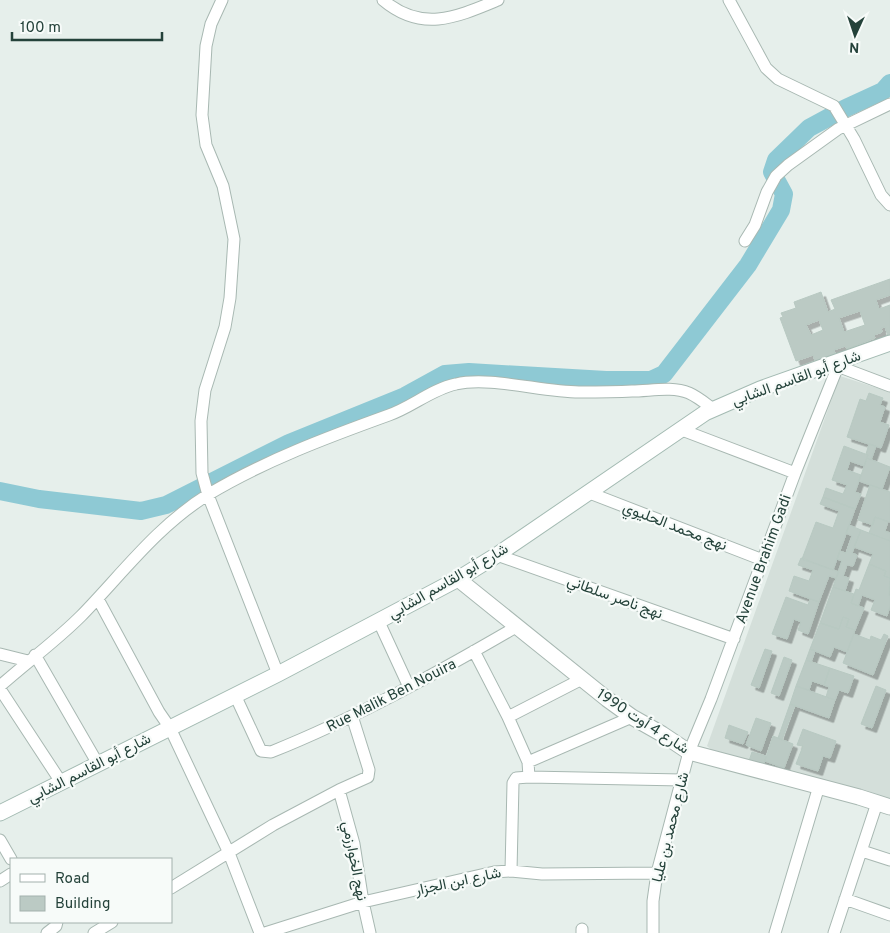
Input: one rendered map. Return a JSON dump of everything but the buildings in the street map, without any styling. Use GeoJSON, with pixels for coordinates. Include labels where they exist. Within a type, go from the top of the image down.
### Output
{"type":"FeatureCollection","features":[{"type":"Feature","properties":{"kind":"main road","name":"شارع أبو القاسم الشابي"},"geometry":{"type":"LineString","coordinates":[[0,813],[278,674],[458,579],[713,409],[760,389],[835,365],[890,343]]}},
{"type":"Feature","properties":{"kind":"main road","name":"شارع 4 أوت 1990"},"geometry":{"type":"LineString","coordinates":[[458,579],[607,700],[689,752],[884,805]]}},
{"type":"Feature","properties":{"kind":"street"},"geometry":{"type":"LineString","coordinates":[[222,0],[211,24],[206,46],[202,115],[206,144],[223,186],[234,239],[230,298],[225,327],[205,390],[201,421],[202,473],[207,492],[278,674]]}},
{"type":"Feature","properties":{"kind":"street"},"geometry":{"type":"LineString","coordinates":[[390,2],[424,20],[442,19],[464,14],[498,0]]}},
{"type":"Feature","properties":{"kind":"street"},"geometry":{"type":"LineString","coordinates":[[729,0],[766,68],[778,79],[834,106],[844,121],[881,195],[890,205]]}},
{"type":"Feature","properties":{"kind":"street"},"geometry":{"type":"LineString","coordinates":[[745,241],[755,225],[767,192],[776,176],[844,121],[890,104]]}},
{"type":"Feature","properties":{"kind":"street"},"geometry":{"type":"LineString","coordinates":[[835,365],[890,386]]}},
{"type":"Feature","properties":{"kind":"street","name":"Avenue Brahim Gadi"},"geometry":{"type":"LineString","coordinates":[[689,752],[734,639],[835,365]]}},
{"type":"Feature","properties":{"kind":"street"},"geometry":{"type":"LineString","coordinates":[[0,686],[31,658],[63,634],[98,599],[139,551],[167,524],[207,492],[328,437],[393,413],[442,389],[457,384],[476,382],[564,392],[606,393],[673,390],[694,396],[713,409]]}},
{"type":"Feature","properties":{"kind":"street"},"geometry":{"type":"LineString","coordinates":[[682,430],[795,473]]}},
{"type":"Feature","properties":{"kind":"street","name":"نهج محمد الحليوي"},"geometry":{"type":"LineString","coordinates":[[587,492],[763,560]]}},
{"type":"Feature","properties":{"kind":"street","name":"نهج ناصر سلطاني"},"geometry":{"type":"LineString","coordinates":[[496,555],[734,639]]}},
{"type":"Feature","properties":{"kind":"street"},"geometry":{"type":"LineString","coordinates":[[98,599],[159,712],[170,728],[229,853],[260,933]]}},
{"type":"Feature","properties":{"kind":"street"},"geometry":{"type":"LineString","coordinates":[[379,622],[409,687]]}},
{"type":"Feature","properties":{"kind":"street","name":"Rue Malik Ben Nouira"},"geometry":{"type":"LineString","coordinates":[[236,695],[261,751],[272,752],[352,716],[409,687],[516,627]]}},
{"type":"Feature","properties":{"kind":"street"},"geometry":{"type":"LineString","coordinates":[[474,651],[508,716],[528,762],[529,777]]}},
{"type":"Feature","properties":{"kind":"street"},"geometry":{"type":"LineString","coordinates":[[0,654],[31,658]]}},
{"type":"Feature","properties":{"kind":"street"},"geometry":{"type":"LineString","coordinates":[[31,658],[98,764]]}},
{"type":"Feature","properties":{"kind":"street"},"geometry":{"type":"LineString","coordinates":[[508,716],[582,679]]}},
{"type":"Feature","properties":{"kind":"street"},"geometry":{"type":"LineString","coordinates":[[0,690],[61,782]]}},
{"type":"Feature","properties":{"kind":"street"},"geometry":{"type":"LineString","coordinates":[[172,887],[273,825],[339,790],[366,779],[369,773],[352,716]]}},
{"type":"Feature","properties":{"kind":"street"},"geometry":{"type":"LineString","coordinates":[[528,762],[632,717]]}},
{"type":"Feature","properties":{"kind":"street","name":"شارع محمد بن عليا"},"geometry":{"type":"LineString","coordinates":[[653,933],[653,901],[656,873],[689,752]]}},
{"type":"Feature","properties":{"kind":"street"},"geometry":{"type":"LineString","coordinates":[[511,871],[513,783],[516,778],[682,780]]}},
{"type":"Feature","properties":{"kind":"street"},"geometry":{"type":"LineString","coordinates":[[775,933],[819,786]]}},
{"type":"Feature","properties":{"kind":"street","name":"نهج الخوارزمي"},"geometry":{"type":"LineString","coordinates":[[339,790],[354,844],[370,933]]}},
{"type":"Feature","properties":{"kind":"street"},"geometry":{"type":"LineString","coordinates":[[834,933],[862,851],[884,805]]}},
{"type":"Feature","properties":{"kind":"street"},"geometry":{"type":"LineString","coordinates":[[0,840],[10,858]]}},
{"type":"Feature","properties":{"kind":"street"},"geometry":{"type":"LineString","coordinates":[[862,851],[890,860]]}},
{"type":"Feature","properties":{"kind":"street","name":"شارع ابن الجزار"},"geometry":{"type":"LineString","coordinates":[[265,933],[363,902],[494,872],[511,871],[542,874],[656,873]]}},
{"type":"Feature","properties":{"kind":"street"},"geometry":{"type":"LineString","coordinates":[[846,900],[890,915]]}},
{"type":"Feature","properties":{"kind":"street"},"geometry":{"type":"LineString","coordinates":[[47,933],[54,929],[57,923]]}},
{"type":"Feature","properties":{"kind":"street"},"geometry":{"type":"LineString","coordinates":[[94,933],[110,923]]}},
{"type":"Feature","properties":{"kind":"shaded area"},"geometry":{"type":"Polygon","coordinates":[[[840,376],[890,392],[890,799],[865,790],[761,772],[725,761],[707,746],[840,376]]]}},
{"type":"Feature","properties":{"kind":"waterway"},"geometry":{"type":"LineString","coordinates":[[0,491],[39,499],[141,511],[166,505],[289,443],[405,396],[445,374],[469,372],[606,380],[651,380],[664,374],[748,265],[781,210],[784,194],[772,172],[776,160],[809,128],[883,91],[890,83]]}}]}
